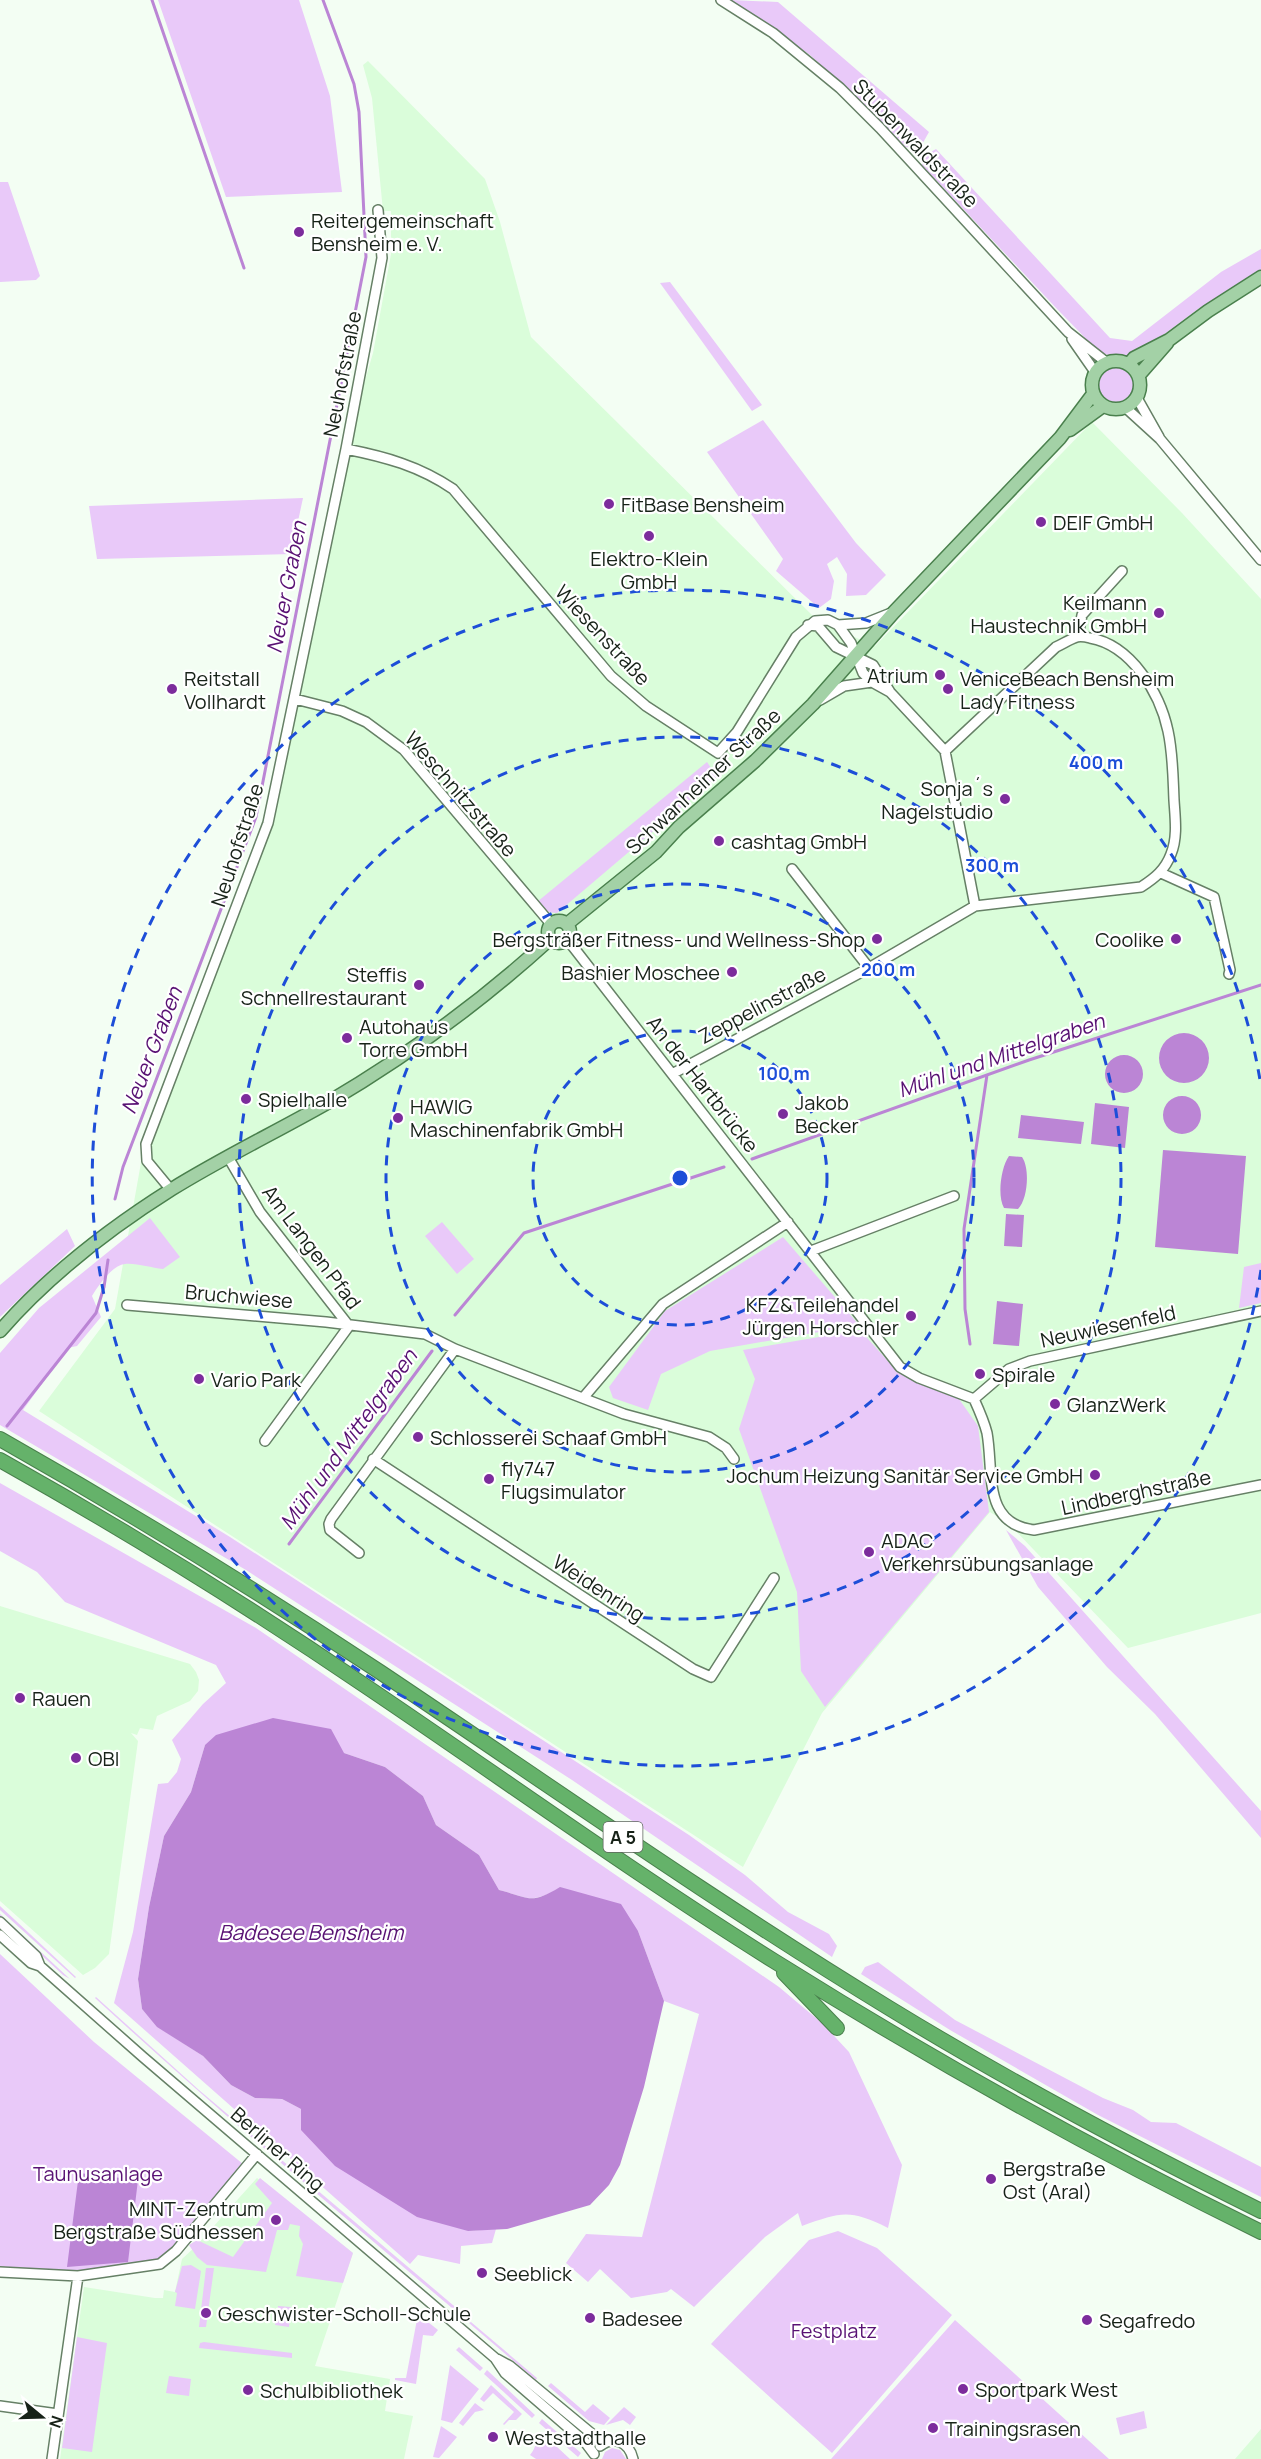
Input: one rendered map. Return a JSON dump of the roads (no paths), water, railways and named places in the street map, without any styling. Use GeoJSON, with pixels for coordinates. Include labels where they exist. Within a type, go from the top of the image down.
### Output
{"type":"FeatureCollection","features":[{"type":"Feature","properties":{"kind":"highway","name":"A 5"},"geometry":{"type":"LineString","coordinates":[[0,1438],[160,1532],[339,1646],[640,1848],[887,2007],[1108,2134],[1261,2211]]}},
{"type":"Feature","properties":{"kind":"highway","name":"A 5"},"geometry":{"type":"LineString","coordinates":[[0,1460],[118,1528],[224,1594],[364,1685],[773,1960],[979,2083],[1082,2141],[1261,2232]]}},
{"type":"Feature","properties":{"kind":"highway"},"geometry":{"type":"LineString","coordinates":[[773,1960],[837,2028]]}},
{"type":"Feature","properties":{"kind":"main road"},"geometry":{"type":"LineString","coordinates":[[1129,364],[1134,358],[1169,340],[1208,311],[1261,277]]}},
{"type":"Feature","properties":{"kind":"main road"},"geometry":{"type":"LineString","coordinates":[[1139,375],[1169,340]]}},
{"type":"Feature","properties":{"kind":"main road"},"geometry":{"type":"LineString","coordinates":[[1114,360],[1129,364],[1139,375],[1141,383],[1137,398],[1126,408],[1110,409],[1103,406],[1094,394],[1092,379],[1095,372],[1106,362],[1114,360]]}},
{"type":"Feature","properties":{"kind":"main road"},"geometry":{"type":"LineString","coordinates":[[1060,438],[1094,394]]}},
{"type":"Feature","properties":{"kind":"main road"},"geometry":{"type":"LineString","coordinates":[[1060,438],[1103,406]]}},
{"type":"Feature","properties":{"kind":"main road","name":"Schwanheimer Straße"},"geometry":{"type":"LineString","coordinates":[[567,924],[656,852],[679,827],[755,761],[813,704],[894,612],[1060,438]]}},
{"type":"Feature","properties":{"kind":"main road"},"geometry":{"type":"LineString","coordinates":[[559,920],[567,924],[570,931],[567,939],[557,943],[550,939],[548,930],[551,924],[559,920]]}},
{"type":"Feature","properties":{"kind":"main road"},"geometry":{"type":"LineString","coordinates":[[0,1331],[61,1272],[98,1242],[171,1190],[326,1103],[406,1053],[472,1005],[550,939]]}},
{"type":"Feature","properties":{"kind":"street","name":"Stubenwaldstraße"},"geometry":{"type":"LineString","coordinates":[[721,0],[773,33],[840,88],[880,128],[1068,332],[1095,372]]}},
{"type":"Feature","properties":{"kind":"street","name":"Neuhofstraße"},"geometry":{"type":"LineString","coordinates":[[171,1190],[147,1161],[146,1144],[268,823],[346,449],[382,258],[378,210]]}},
{"type":"Feature","properties":{"kind":"street","name":"Stubenwaldstraße"},"geometry":{"type":"LineString","coordinates":[[1068,332],[1106,362]]}},
{"type":"Feature","properties":{"kind":"street"},"geometry":{"type":"LineString","coordinates":[[1137,398],[1160,440]]}},
{"type":"Feature","properties":{"kind":"street"},"geometry":{"type":"LineString","coordinates":[[1126,408],[1160,440],[1261,561]]}},
{"type":"Feature","properties":{"kind":"street","name":"Wiesenstraße"},"geometry":{"type":"LineString","coordinates":[[346,449],[385,456],[408,464],[453,489],[611,676],[646,706],[718,753],[737,732],[796,637],[807,626]]}},
{"type":"Feature","properties":{"kind":"street"},"geometry":{"type":"LineString","coordinates":[[1078,636],[1082,615],[1122,571]]}},
{"type":"Feature","properties":{"kind":"street"},"geometry":{"type":"LineString","coordinates":[[807,626],[822,618],[838,625],[866,623],[894,612]]}},
{"type":"Feature","properties":{"kind":"street"},"geometry":{"type":"LineString","coordinates":[[838,625],[856,655],[863,673],[872,682],[890,692]]}},
{"type":"Feature","properties":{"kind":"street"},"geometry":{"type":"LineString","coordinates":[[807,626],[818,626],[836,647],[873,665],[890,692],[945,751],[975,906],[1141,887],[1161,873],[1172,854],[1175,840],[1172,755],[1168,729],[1157,701],[1129,658],[1100,640],[1078,636],[1056,647],[945,751]]}},
{"type":"Feature","properties":{"kind":"street"},"geometry":{"type":"LineString","coordinates":[[813,704],[844,686],[872,682]]}},
{"type":"Feature","properties":{"kind":"street","name":"Weschnitzstraße"},"geometry":{"type":"LineString","coordinates":[[295,699],[342,711],[366,722],[404,750],[551,924]]}},
{"type":"Feature","properties":{"kind":"street"},"geometry":{"type":"LineString","coordinates":[[792,869],[869,968]]}},
{"type":"Feature","properties":{"kind":"street"},"geometry":{"type":"LineString","coordinates":[[1161,873],[1214,897],[1229,974]]}},
{"type":"Feature","properties":{"kind":"street","name":"Zeppelinstraße"},"geometry":{"type":"LineString","coordinates":[[672,1074],[869,968],[975,906]]}},
{"type":"Feature","properties":{"kind":"street","name":"An der Hartbrücke"},"geometry":{"type":"LineString","coordinates":[[567,939],[900,1367],[919,1378],[974,1399]]}},
{"type":"Feature","properties":{"kind":"street","name":"Am Langen Pfad"},"geometry":{"type":"LineString","coordinates":[[228,1157],[260,1212],[349,1326],[425,1334],[455,1349]]}},
{"type":"Feature","properties":{"kind":"street"},"geometry":{"type":"LineString","coordinates":[[811,1251],[954,1196]]}},
{"type":"Feature","properties":{"kind":"street"},"geometry":{"type":"LineString","coordinates":[[583,1398],[663,1304],[788,1222]]}},
{"type":"Feature","properties":{"kind":"street","name":"Bruchwiese"},"geometry":{"type":"LineString","coordinates":[[126,1305],[326,1322],[349,1326]]}},
{"type":"Feature","properties":{"kind":"street","name":"Neuwiesenfeld"},"geometry":{"type":"LineString","coordinates":[[974,1399],[1009,1369],[1030,1361],[1261,1311]]}},
{"type":"Feature","properties":{"kind":"street"},"geometry":{"type":"LineString","coordinates":[[265,1441],[349,1326]]}},
{"type":"Feature","properties":{"kind":"street"},"geometry":{"type":"LineString","coordinates":[[359,1553],[330,1530],[329,1524],[373,1459],[455,1349],[624,1414],[709,1437],[726,1448],[734,1459]]}},
{"type":"Feature","properties":{"kind":"street","name":"Lindberghstraße"},"geometry":{"type":"LineString","coordinates":[[974,1399],[986,1431],[993,1497],[1002,1515],[1019,1528],[1045,1529],[1261,1485]]}},
{"type":"Feature","properties":{"kind":"street","name":"Weidenring"},"geometry":{"type":"LineString","coordinates":[[373,1459],[693,1670],[711,1677],[774,1578]]}},
{"type":"Feature","properties":{"kind":"street","name":"Berliner Ring"},"geometry":{"type":"LineString","coordinates":[[0,1922],[36,1956],[40,1966]]}},
{"type":"Feature","properties":{"kind":"street","name":"Berliner Ring"},"geometry":{"type":"LineString","coordinates":[[0,1935],[30,1963],[40,1966],[495,2358],[510,2366],[603,2443]]}},
{"type":"Feature","properties":{"kind":"street"},"geometry":{"type":"LineString","coordinates":[[0,2272],[78,2276],[160,2264],[176,2251],[257,2154]]}},
{"type":"Feature","properties":{"kind":"street"},"geometry":{"type":"LineString","coordinates":[[52,2459],[78,2276]]}},
{"type":"Feature","properties":{"kind":"street","name":"Berliner Ring"},"geometry":{"type":"LineString","coordinates":[[495,2358],[505,2373],[585,2442],[594,2456],[603,2443],[610,2440],[624,2443],[629,2448],[633,2459]]}},
{"type":"Feature","properties":{"kind":"street"},"geometry":{"type":"LineString","coordinates":[[0,2406],[58,2414]]}},
{"type":"Feature","properties":{"kind":"water"},"geometry":{"type":"Polygon","coordinates":[[[1184,1033],[1202,1040],[1209,1058],[1202,1076],[1184,1083],[1166,1076],[1159,1058],[1166,1040],[1184,1033]]]}},
{"type":"Feature","properties":{"kind":"water"},"geometry":{"type":"Polygon","coordinates":[[[1124,1055],[1138,1060],[1143,1074],[1138,1088],[1124,1093],[1110,1088],[1105,1074],[1110,1060],[1124,1055]]]}},
{"type":"Feature","properties":{"kind":"water"},"geometry":{"type":"Polygon","coordinates":[[[1182,1096],[1196,1101],[1201,1115],[1196,1129],[1182,1134],[1168,1129],[1163,1115],[1168,1101],[1182,1096]]]}},
{"type":"Feature","properties":{"kind":"water"},"geometry":{"type":"Polygon","coordinates":[[[1095,1103],[1129,1107],[1125,1148],[1091,1144],[1095,1103]]]}},
{"type":"Feature","properties":{"kind":"water"},"geometry":{"type":"Polygon","coordinates":[[[1021,1115],[1084,1122],[1081,1144],[1018,1138],[1021,1115]]]}},
{"type":"Feature","properties":{"kind":"water"},"geometry":{"type":"Polygon","coordinates":[[[1163,1150],[1246,1156],[1238,1254],[1155,1247],[1163,1150]]]}},
{"type":"Feature","properties":{"kind":"water"},"geometry":{"type":"Polygon","coordinates":[[[1009,1156],[1022,1157],[1025,1162],[1026,1191],[1018,1209],[1004,1208],[1002,1203],[1000,1189],[1002,1174],[1009,1156]]]}},
{"type":"Feature","properties":{"kind":"water"},"geometry":{"type":"Polygon","coordinates":[[[1006,1214],[1024,1215],[1022,1247],[1004,1246],[1006,1214]]]}},
{"type":"Feature","properties":{"kind":"water"},"geometry":{"type":"Polygon","coordinates":[[[997,1301],[1023,1304],[1019,1346],[993,1344],[997,1301]]]}},
{"type":"Feature","properties":{"kind":"water","name":"Badesee Bensheim"},"geometry":{"type":"Polygon","coordinates":[[[273,1718],[331,1729],[344,1753],[385,1767],[423,1796],[436,1825],[479,1855],[499,1890],[536,1898],[560,1887],[621,1904],[638,1931],[664,2001],[644,2087],[620,2165],[609,2185],[590,2205],[507,2229],[468,2231],[417,2217],[335,2166],[301,2130],[301,2109],[282,2099],[255,2098],[231,2085],[203,2056],[157,2027],[142,2009],[138,1979],[149,1907],[164,1836],[191,1792],[205,1745],[216,1735],[273,1718]]]}},
{"type":"Feature","properties":{"kind":"water"},"geometry":{"type":"Polygon","coordinates":[[[79,2173],[138,2180],[128,2262],[67,2267],[79,2173]]]}},
{"type":"Feature","properties":{"kind":"waterway"},"geometry":{"type":"LineString","coordinates":[[152,0],[244,268]]}},
{"type":"Feature","properties":{"kind":"waterway","name":"Neuer Graben"},"geometry":{"type":"LineString","coordinates":[[115,1199],[123,1167],[256,817],[366,257],[359,112],[354,84],[323,0]]}},
{"type":"Feature","properties":{"kind":"waterway","name":"Mühl und Mittelgraben"},"geometry":{"type":"LineString","coordinates":[[752,1159],[1029,1060],[1261,985]]}},
{"type":"Feature","properties":{"kind":"waterway"},"geometry":{"type":"LineString","coordinates":[[970,1344],[965,1309],[964,1229],[987,1075]]}},
{"type":"Feature","properties":{"kind":"waterway","name":"Mühl und Mittelgraben"},"geometry":{"type":"LineString","coordinates":[[455,1315],[524,1233],[724,1167]]}},
{"type":"Feature","properties":{"kind":"waterway","name":"Neuer Graben"},"geometry":{"type":"LineString","coordinates":[[7,1426],[96,1313],[104,1287],[108,1260]]}},
{"type":"Feature","properties":{"kind":"waterway","name":"Mühl und Mittelgraben"},"geometry":{"type":"LineString","coordinates":[[289,1544],[432,1351]]}},
{"type":"Feature","properties":{"kind":"place","name":"Reitergemeinschaft Bensheim e. V."},"geometry":{"type":"Point","coordinates":[299,232]}},
{"type":"Feature","properties":{"kind":"place","name":"FitBase Bensheim"},"geometry":{"type":"Point","coordinates":[609,504]}},
{"type":"Feature","properties":{"kind":"place","name":"DEIF GmbH"},"geometry":{"type":"Point","coordinates":[1041,522]}},
{"type":"Feature","properties":{"kind":"place","name":"Elektro-Klein GmbH"},"geometry":{"type":"Point","coordinates":[649,536]}},
{"type":"Feature","properties":{"kind":"place","name":"Keilmann Haustechnik GmbH"},"geometry":{"type":"Point","coordinates":[1159,613]}},
{"type":"Feature","properties":{"kind":"place","name":"Atrium"},"geometry":{"type":"Point","coordinates":[940,675]}},
{"type":"Feature","properties":{"kind":"place","name":"Reitstall Vollhardt"},"geometry":{"type":"Point","coordinates":[172,689]}},
{"type":"Feature","properties":{"kind":"place","name":"VeniceBeach Bensheim Lady Fitness"},"geometry":{"type":"Point","coordinates":[948,689]}},
{"type":"Feature","properties":{"kind":"place","name":"Sonja´s Nagelstudio"},"geometry":{"type":"Point","coordinates":[1005,799]}},
{"type":"Feature","properties":{"kind":"place","name":"cashtag GmbH"},"geometry":{"type":"Point","coordinates":[719,841]}},
{"type":"Feature","properties":{"kind":"place","name":"Bergsträßer Fitness- und Wellness-Shop"},"geometry":{"type":"Point","coordinates":[877,939]}},
{"type":"Feature","properties":{"kind":"place","name":"Coolike"},"geometry":{"type":"Point","coordinates":[1176,939]}},
{"type":"Feature","properties":{"kind":"place","name":"Bashier Moschee"},"geometry":{"type":"Point","coordinates":[732,972]}},
{"type":"Feature","properties":{"kind":"place","name":"Steffis Schnellrestaurant"},"geometry":{"type":"Point","coordinates":[419,985]}},
{"type":"Feature","properties":{"kind":"place","name":"Autohaus Torre GmbH"},"geometry":{"type":"Point","coordinates":[347,1038]}},
{"type":"Feature","properties":{"kind":"place","name":"Spielhalle"},"geometry":{"type":"Point","coordinates":[246,1099]}},
{"type":"Feature","properties":{"kind":"place","name":"Jakob Becker"},"geometry":{"type":"Point","coordinates":[783,1114]}},
{"type":"Feature","properties":{"kind":"place","name":"HAWIG Maschinenfabrik GmbH"},"geometry":{"type":"Point","coordinates":[398,1118]}},
{"type":"Feature","properties":{"kind":"place","name":"KFZ&Teilehandel Jürgen Horschler"},"geometry":{"type":"Point","coordinates":[911,1316]}},
{"type":"Feature","properties":{"kind":"place","name":"Spirale"},"geometry":{"type":"Point","coordinates":[980,1374]}},
{"type":"Feature","properties":{"kind":"place","name":"Vario Park"},"geometry":{"type":"Point","coordinates":[199,1379]}},
{"type":"Feature","properties":{"kind":"place","name":"GlanzWerk"},"geometry":{"type":"Point","coordinates":[1055,1404]}},
{"type":"Feature","properties":{"kind":"place","name":"Schlosserei Schaaf GmbH"},"geometry":{"type":"Point","coordinates":[418,1437]}},
{"type":"Feature","properties":{"kind":"place","name":"Jochum Heizung Sanitär Service GmbH"},"geometry":{"type":"Point","coordinates":[1095,1475]}},
{"type":"Feature","properties":{"kind":"place","name":"fly747 Flugsimulator"},"geometry":{"type":"Point","coordinates":[489,1479]}},
{"type":"Feature","properties":{"kind":"place","name":"ADAC Verkehrsübungsanlage"},"geometry":{"type":"Point","coordinates":[869,1552]}},
{"type":"Feature","properties":{"kind":"place","name":"Rauen"},"geometry":{"type":"Point","coordinates":[20,1698]}},
{"type":"Feature","properties":{"kind":"place","name":"OBI"},"geometry":{"type":"Point","coordinates":[76,1758]}},
{"type":"Feature","properties":{"kind":"place","name":"Bergstraße Ost (Aral)"},"geometry":{"type":"Point","coordinates":[991,2179]}},
{"type":"Feature","properties":{"kind":"place","name":"MINT-Zentrum Bergstraße Südhessen"},"geometry":{"type":"Point","coordinates":[276,2220]}},
{"type":"Feature","properties":{"kind":"place","name":"Seeblick"},"geometry":{"type":"Point","coordinates":[482,2273]}},
{"type":"Feature","properties":{"kind":"place","name":"Geschwister-Scholl-Schule"},"geometry":{"type":"Point","coordinates":[206,2313]}},
{"type":"Feature","properties":{"kind":"place","name":"Badesee"},"geometry":{"type":"Point","coordinates":[590,2318]}},
{"type":"Feature","properties":{"kind":"place","name":"Segafredo"},"geometry":{"type":"Point","coordinates":[1087,2320]}},
{"type":"Feature","properties":{"kind":"place","name":"Sportpark West"},"geometry":{"type":"Point","coordinates":[963,2389]}},
{"type":"Feature","properties":{"kind":"place","name":"Schulbibliothek"},"geometry":{"type":"Point","coordinates":[248,2390]}},
{"type":"Feature","properties":{"kind":"place","name":"Trainingsrasen"},"geometry":{"type":"Point","coordinates":[933,2428]}},
{"type":"Feature","properties":{"kind":"place","name":"Weststadthalle"},"geometry":{"type":"Point","coordinates":[493,2437]}},
{"type":"Feature","properties":{"kind":"park label","name":"Taunusanlage"},"geometry":{"type":"Point","coordinates":[98,2173]}},
{"type":"Feature","properties":{"kind":"park label","name":"Festplatz"},"geometry":{"type":"Point","coordinates":[834,2330]}}]}
